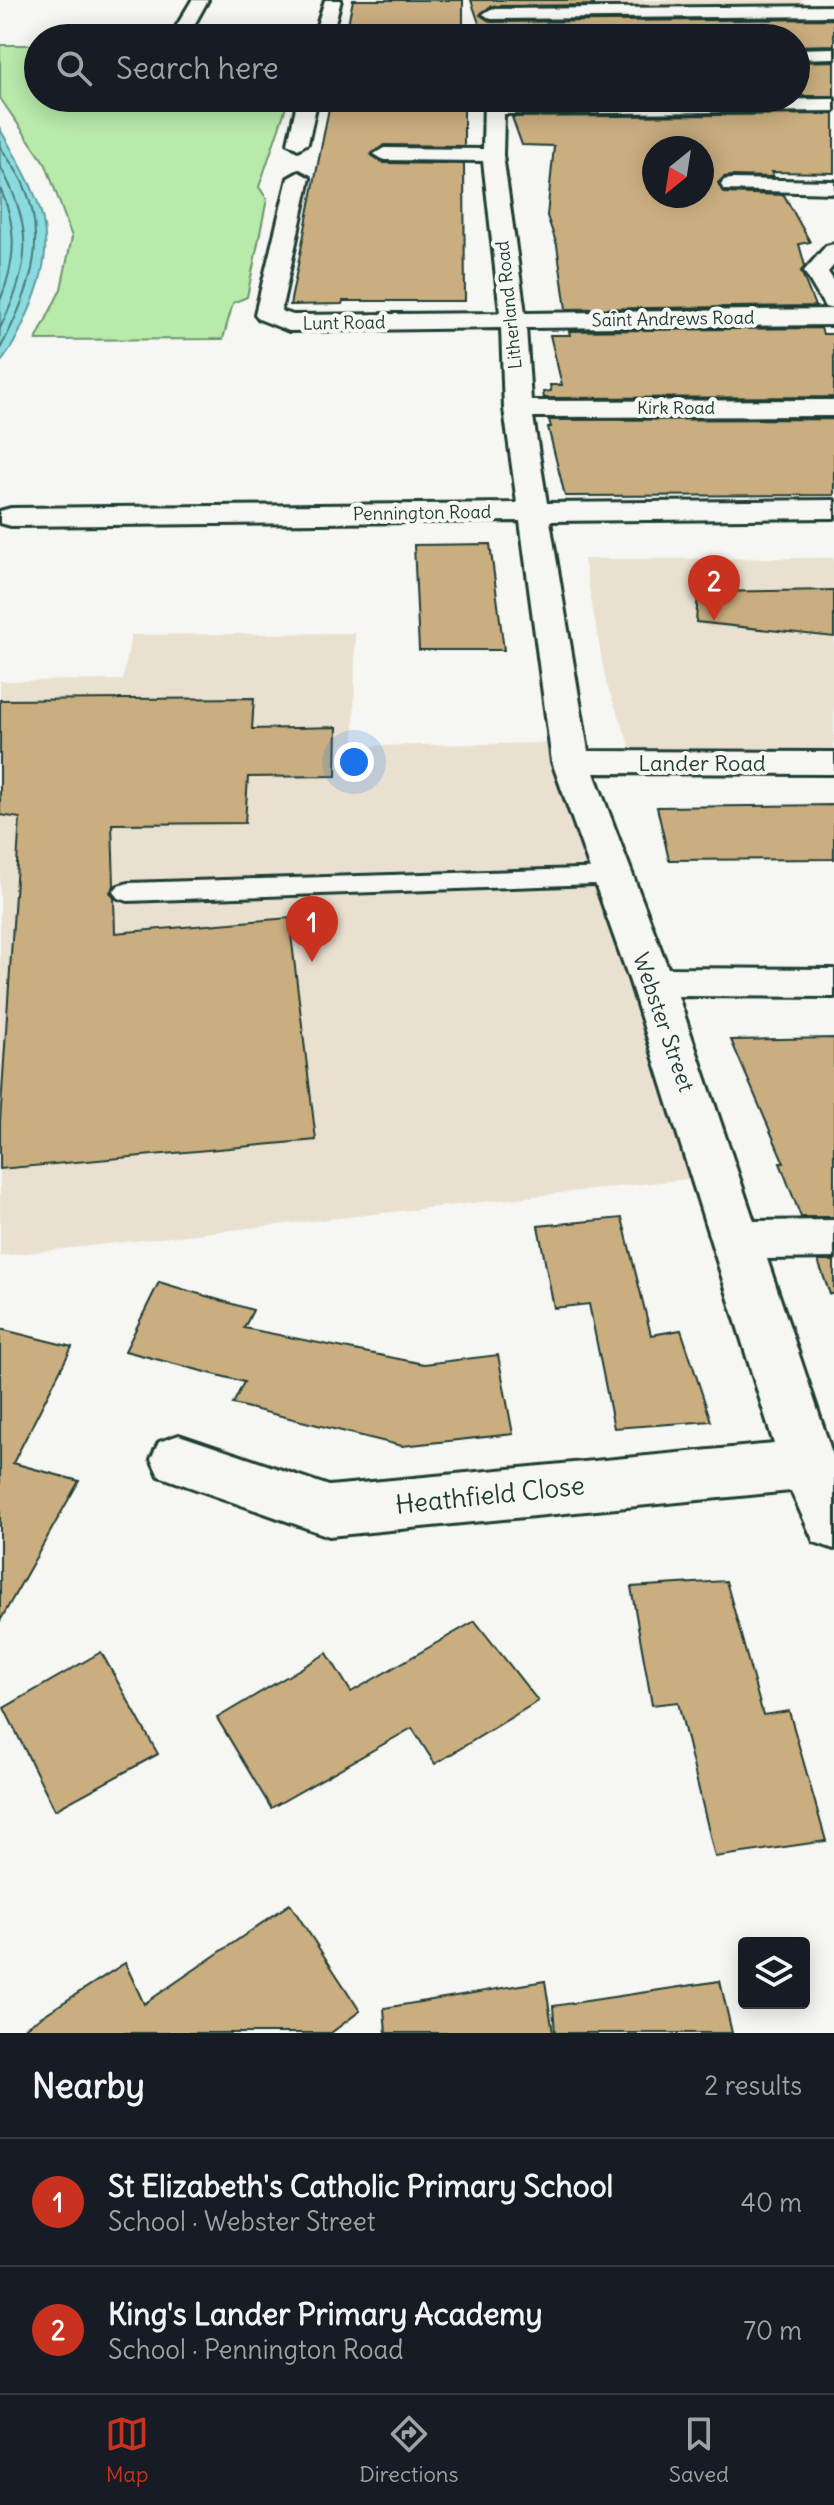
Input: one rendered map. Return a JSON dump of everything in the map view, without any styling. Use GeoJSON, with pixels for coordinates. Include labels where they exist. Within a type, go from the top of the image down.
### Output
{"type":"FeatureCollection","features":[{"type":"Feature","properties":{"kind":"street"},"geometry":{"type":"LineString","coordinates":[[186,24],[200,0]]}},
{"type":"Feature","properties":{"kind":"street"},"geometry":{"type":"LineString","coordinates":[[326,24],[333,0]]}},
{"type":"Feature","properties":{"kind":"street"},"geometry":{"type":"LineString","coordinates":[[491,7],[822,7]]}},
{"type":"Feature","properties":{"kind":"street"},"geometry":{"type":"LineString","coordinates":[[810,54],[834,53]]}},
{"type":"Feature","properties":{"kind":"street"},"geometry":{"type":"LineString","coordinates":[[810,105],[834,105]]}},
{"type":"Feature","properties":{"kind":"street"},"geometry":{"type":"LineString","coordinates":[[298,143],[305,112]]}},
{"type":"Feature","properties":{"kind":"street","name":"Litherland Road"},"geometry":{"type":"LineString","coordinates":[[493,112],[493,155],[513,320],[518,409],[535,511]]}},
{"type":"Feature","properties":{"kind":"street"},"geometry":{"type":"LineString","coordinates":[[384,154],[493,155]]}},
{"type":"Feature","properties":{"kind":"street","name":"Lunt Road"},"geometry":{"type":"LineString","coordinates":[[299,178],[268,314],[289,323],[513,320]]}},
{"type":"Feature","properties":{"kind":"street"},"geometry":{"type":"LineString","coordinates":[[732,185],[825,186],[828,211]]}},
{"type":"Feature","properties":{"kind":"street"},"geometry":{"type":"LineString","coordinates":[[834,251],[816,271],[834,302]]}},
{"type":"Feature","properties":{"kind":"street","name":"Saint Andrews Road"},"geometry":{"type":"LineString","coordinates":[[513,320],[834,317]]}},
{"type":"Feature","properties":{"kind":"street","name":"Kirk Road"},"geometry":{"type":"LineString","coordinates":[[518,409],[834,408]]}},
{"type":"Feature","properties":{"kind":"street","name":"Pennington Road"},"geometry":{"type":"LineString","coordinates":[[11,517],[834,509]]}},
{"type":"Feature","properties":{"kind":"street","name":"Webster Street"},"geometry":{"type":"LineString","coordinates":[[535,511],[571,762],[652,982],[808,1465],[834,1524]]}},
{"type":"Feature","properties":{"kind":"street","name":"Lander Road"},"geometry":{"type":"LineString","coordinates":[[571,762],[834,763]]}},
{"type":"Feature","properties":{"kind":"street"},"geometry":{"type":"LineString","coordinates":[[652,982],[834,983]]}},
{"type":"Feature","properties":{"kind":"street"},"geometry":{"type":"LineString","coordinates":[[735,1240],[834,1239]]}},
{"type":"Feature","properties":{"kind":"street","name":"Heathfield Close"},"geometry":{"type":"LineString","coordinates":[[179,1459],[329,1511],[808,1465]]}},
{"type":"Feature","properties":{"kind":"lane"},"geometry":{"type":"LineString","coordinates":[[128,892],[613,877]]}},
{"type":"Feature","properties":{"kind":"shaded area"},"geometry":{"type":"Polygon","coordinates":[[[529,0],[801,0],[807,7],[531,8],[529,0]]]}},
{"type":"Feature","properties":{"kind":"shaded area"},"geometry":{"type":"Polygon","coordinates":[[[834,558],[834,749],[632,751],[606,683],[584,559],[834,558]]]}},
{"type":"Feature","properties":{"kind":"shaded area"},"geometry":{"type":"Polygon","coordinates":[[[355,633],[354,746],[550,743],[696,1178],[0,1256],[0,681],[123,680],[131,635],[355,633]]]}},
{"type":"Feature","properties":{"kind":"green space"},"geometry":{"type":"Polygon","coordinates":[[[0,45],[24,45],[24,112],[284,112],[259,187],[267,199],[247,297],[233,303],[223,339],[36,340],[61,289],[72,237],[46,165],[0,98],[0,45]]]}},
{"type":"Feature","properties":{"kind":"water"},"geometry":{"type":"Polygon","coordinates":[[[0,129],[35,195],[42,215],[45,257],[30,308],[0,363],[0,129]]]}},
{"type":"Feature","properties":{"kind":"building"},"geometry":{"type":"Polygon","coordinates":[[[353,0],[463,0],[463,24],[348,24],[353,0]]]}},
{"type":"Feature","properties":{"kind":"building"},"geometry":{"type":"Polygon","coordinates":[[[471,0],[593,0],[594,5],[491,6],[480,15],[491,22],[834,19],[834,45],[810,46],[810,24],[479,24],[471,0]]]}},
{"type":"Feature","properties":{"kind":"building"},"geometry":{"type":"Polygon","coordinates":[[[834,61],[834,96],[810,96],[810,62],[834,61]]]}},
{"type":"Feature","properties":{"kind":"building"},"geometry":{"type":"Polygon","coordinates":[[[328,112],[464,112],[464,146],[384,145],[371,155],[384,163],[464,164],[465,301],[343,301],[342,304],[290,305],[328,112]]]}},
{"type":"Feature","properties":{"kind":"building"},"geometry":{"type":"Polygon","coordinates":[[[834,114],[834,173],[771,172],[774,177],[732,176],[724,177],[718,183],[724,193],[784,195],[810,242],[799,244],[805,266],[801,271],[815,306],[566,309],[557,245],[547,216],[554,146],[522,145],[512,117],[834,114]]]}},
{"type":"Feature","properties":{"kind":"building"},"geometry":{"type":"Polygon","coordinates":[[[821,328],[823,334],[834,334],[834,397],[544,398],[543,392],[551,391],[550,385],[562,385],[550,335],[570,335],[569,331],[821,328]]]}},
{"type":"Feature","properties":{"kind":"building"},"geometry":{"type":"Polygon","coordinates":[[[834,419],[834,495],[565,496],[548,427],[551,427],[549,420],[834,419]]]}},
{"type":"Feature","properties":{"kind":"building"},"geometry":{"type":"Polygon","coordinates":[[[490,544],[504,650],[419,650],[414,545],[490,544]]]}},
{"type":"Feature","properties":{"kind":"building"},"geometry":{"type":"Polygon","coordinates":[[[834,590],[834,637],[696,622],[698,592],[834,590]]]}},
{"type":"Feature","properties":{"kind":"building"},"geometry":{"type":"Polygon","coordinates":[[[254,698],[252,729],[337,727],[336,776],[248,777],[245,823],[112,824],[114,886],[110,892],[114,898],[115,933],[289,918],[316,1140],[0,1169],[0,1122],[20,818],[0,815],[0,700],[254,698]]]}},
{"type":"Feature","properties":{"kind":"building"},"geometry":{"type":"Polygon","coordinates":[[[834,805],[834,859],[669,860],[657,807],[834,805]]]}},
{"type":"Feature","properties":{"kind":"building"},"geometry":{"type":"Polygon","coordinates":[[[834,1038],[834,1217],[801,1217],[780,1163],[784,1163],[731,1040],[834,1038]]]}},
{"type":"Feature","properties":{"kind":"building"},"geometry":{"type":"Polygon","coordinates":[[[622,1218],[651,1335],[681,1330],[711,1421],[614,1428],[589,1304],[554,1308],[538,1226],[622,1218]]]}},
{"type":"Feature","properties":{"kind":"building"},"geometry":{"type":"Polygon","coordinates":[[[818,1261],[834,1261],[834,1294],[830,1294],[818,1261]]]}},
{"type":"Feature","properties":{"kind":"building"},"geometry":{"type":"Polygon","coordinates":[[[159,1282],[253,1310],[244,1328],[424,1364],[498,1355],[513,1434],[402,1446],[233,1404],[244,1382],[125,1351],[159,1282]]]}},
{"type":"Feature","properties":{"kind":"building"},"geometry":{"type":"Polygon","coordinates":[[[0,1329],[72,1347],[13,1463],[79,1481],[0,1621],[0,1329]]]}},
{"type":"Feature","properties":{"kind":"building"},"geometry":{"type":"Polygon","coordinates":[[[726,1581],[763,1715],[789,1711],[826,1841],[715,1857],[678,1702],[652,1705],[631,1587],[726,1581]]]}},
{"type":"Feature","properties":{"kind":"building"},"geometry":{"type":"Polygon","coordinates":[[[475,1621],[538,1701],[435,1764],[412,1728],[271,1808],[217,1718],[327,1653],[351,1692],[475,1621]]]}},
{"type":"Feature","properties":{"kind":"building"},"geometry":{"type":"Polygon","coordinates":[[[101,1652],[158,1754],[55,1810],[4,1708],[101,1652]]]}},
{"type":"Feature","properties":{"kind":"building"},"geometry":{"type":"Polygon","coordinates":[[[290,1904],[360,2011],[331,2033],[16,2033],[125,1963],[144,2004],[290,1904]]]}},
{"type":"Feature","properties":{"kind":"building"},"geometry":{"type":"Polygon","coordinates":[[[545,1981],[553,2033],[386,2033],[384,2008],[545,1981]]]}},
{"type":"Feature","properties":{"kind":"building"},"geometry":{"type":"Polygon","coordinates":[[[720,1981],[732,2033],[555,2033],[553,2006],[720,1981]]]}},
{"type":"Feature","properties":{"kind":"place","name":"King's Lander Primary Academy"},"geometry":{"type":"Point","coordinates":[714,621]}},
{"type":"Feature","properties":{"kind":"place","name":"St Elizabeth's Catholic Primary School"},"geometry":{"type":"Point","coordinates":[312,962]}}]}
